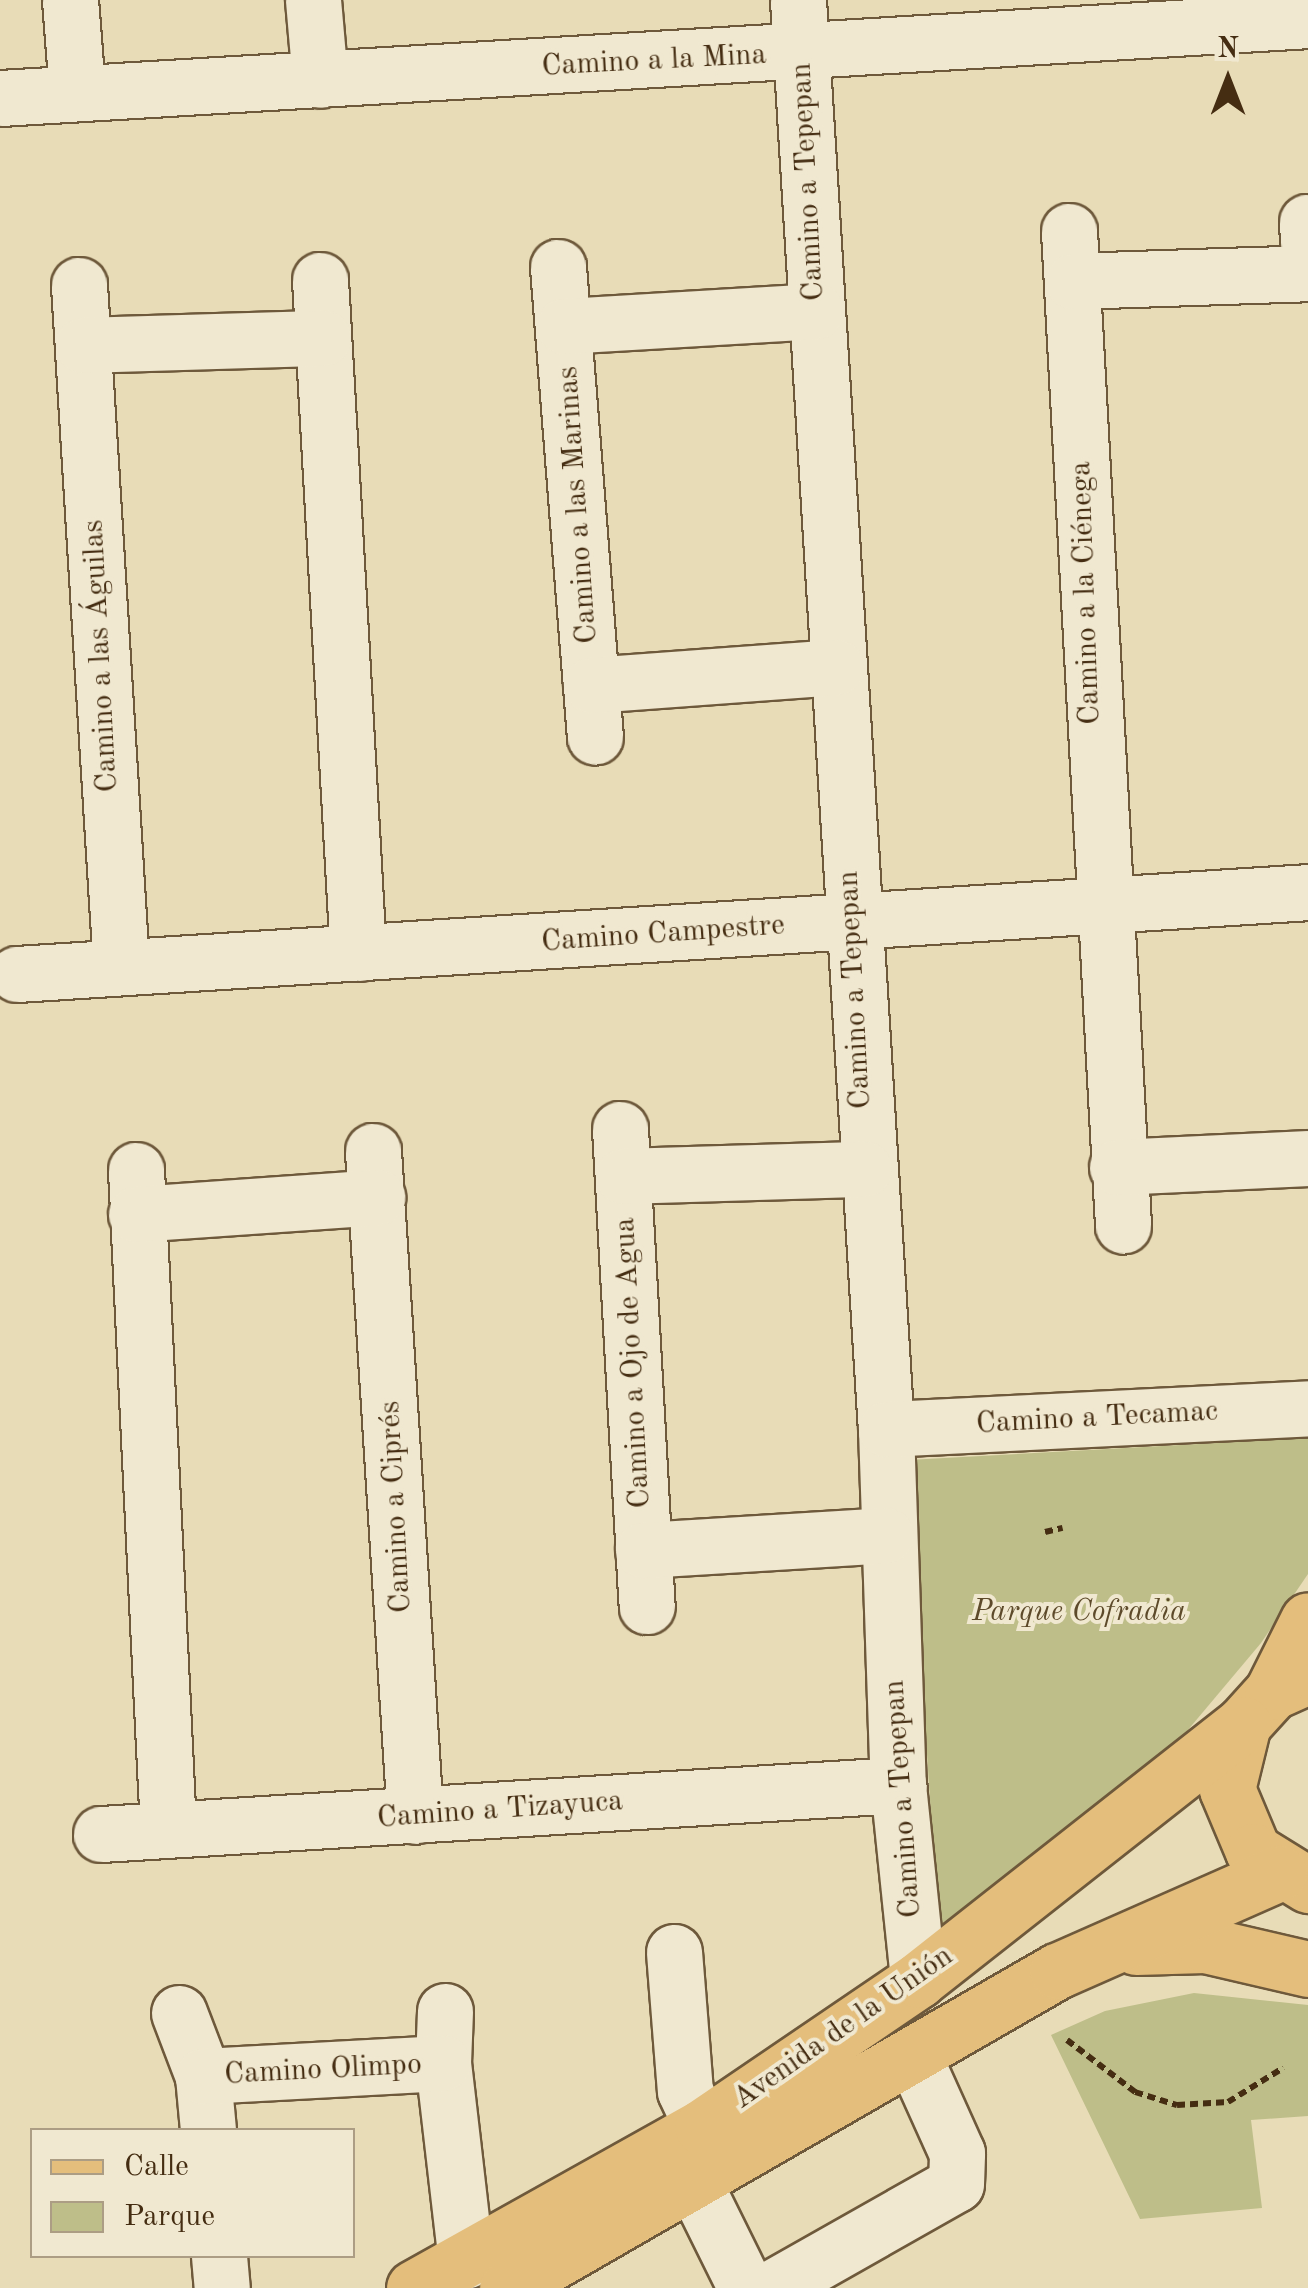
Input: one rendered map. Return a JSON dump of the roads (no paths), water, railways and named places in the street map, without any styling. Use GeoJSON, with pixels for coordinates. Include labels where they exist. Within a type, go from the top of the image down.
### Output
{"type":"FeatureCollection","features":[{"type":"Feature","properties":{"kind":"main road"},"geometry":{"type":"LineString","coordinates":[[1293,1879],[1253,1851],[1227,1789],[1308,1620]]}},
{"type":"Feature","properties":{"kind":"main road","name":"Avenida de la Unión"},"geometry":{"type":"LineString","coordinates":[[487,2274],[918,1980],[1274,1697]]}},
{"type":"Feature","properties":{"kind":"main road","name":"Avenida de la Unión"},"geometry":{"type":"LineString","coordinates":[[414,2288],[487,2274],[695,2185],[913,2054],[1108,1948],[1293,1879]]}},
{"type":"Feature","properties":{"kind":"main road"},"geometry":{"type":"LineString","coordinates":[[1108,1948],[1205,1945],[1308,1968]]}},
{"type":"Feature","properties":{"kind":"street"},"geometry":{"type":"LineString","coordinates":[[70,0],[77,92]]}},
{"type":"Feature","properties":{"kind":"street"},"geometry":{"type":"LineString","coordinates":[[313,0],[320,80]]}},
{"type":"Feature","properties":{"kind":"street","name":"Camino a Tepepan"},"geometry":{"type":"LineString","coordinates":[[798,0],[864,1169],[886,1429],[886,1535],[898,1784],[918,1980]]}},
{"type":"Feature","properties":{"kind":"street","name":"Camino a la Mina"},"geometry":{"type":"LineString","coordinates":[[0,98],[801,54],[1047,19],[1293,14]]}},
{"type":"Feature","properties":{"kind":"street"},"geometry":{"type":"LineString","coordinates":[[1307,222],[1308,241]]}},
{"type":"Feature","properties":{"kind":"street","name":"Camino a la Ciénega"},"geometry":{"type":"LineString","coordinates":[[1123,1226],[1102,904],[1071,256],[1308,273]]}},
{"type":"Feature","properties":{"kind":"street","name":"Camino a las Marinas"},"geometry":{"type":"LineString","coordinates":[[558,267],[593,711],[836,668]]}},
{"type":"Feature","properties":{"kind":"street"},"geometry":{"type":"LineString","coordinates":[[320,280],[358,953]]}},
{"type":"Feature","properties":{"kind":"street","name":"Camino a las Águilas"},"geometry":{"type":"LineString","coordinates":[[79,285],[121,966]]}},
{"type":"Feature","properties":{"kind":"street","name":"Camino a las Marinas"},"geometry":{"type":"LineString","coordinates":[[564,326],[816,310]]}},
{"type":"Feature","properties":{"kind":"street"},"geometry":{"type":"LineString","coordinates":[[83,346],[324,338]]}},
{"type":"Feature","properties":{"kind":"street","name":"Camino Campestre"},"geometry":{"type":"LineString","coordinates":[[17,974],[1308,892]]}},
{"type":"Feature","properties":{"kind":"street","name":"Camino a Ojo de Agua"},"geometry":{"type":"LineString","coordinates":[[646,1606],[622,1152],[864,1169]]}},
{"type":"Feature","properties":{"kind":"street"},"geometry":{"type":"LineString","coordinates":[[1117,1166],[1308,1158]]}},
{"type":"Feature","properties":{"kind":"street","name":"Camino a Ciprés"},"geometry":{"type":"LineString","coordinates":[[168,1829],[136,1192],[375,1174],[415,1816]]}},
{"type":"Feature","properties":{"kind":"street","name":"Camino a Tecamac"},"geometry":{"type":"LineString","coordinates":[[886,1429],[1308,1408]]}},
{"type":"Feature","properties":{"kind":"street","name":"Camino a Ojo de Agua"},"geometry":{"type":"LineString","coordinates":[[643,1550],[886,1535]]}},
{"type":"Feature","properties":{"kind":"street","name":"Camino a Tizayuca"},"geometry":{"type":"LineString","coordinates":[[101,1834],[898,1784]]}},
{"type":"Feature","properties":{"kind":"street"},"geometry":{"type":"LineString","coordinates":[[674,1952],[685,2091],[702,2127]]}},
{"type":"Feature","properties":{"kind":"street","name":"Camino Olimpo"},"geometry":{"type":"LineString","coordinates":[[179,2013],[203,2076],[208,2128]]}},
{"type":"Feature","properties":{"kind":"street","name":"Camino Olimpo"},"geometry":{"type":"LineString","coordinates":[[203,2076],[444,2037],[487,2274]]}},
{"type":"Feature","properties":{"kind":"street"},"geometry":{"type":"LineString","coordinates":[[772,2288],[956,2184],[957,2153],[913,2054]]}},
{"type":"Feature","properties":{"kind":"street"},"geometry":{"type":"LineString","coordinates":[[695,2185],[746,2288]]}},
{"type":"Feature","properties":{"kind":"street"},"geometry":{"type":"LineString","coordinates":[[219,2258],[222,2288]]}},
{"type":"Feature","properties":{"kind":"park label","name":"Parque Cofradia"},"geometry":{"type":"Point","coordinates":[1079,1612]}}]}
